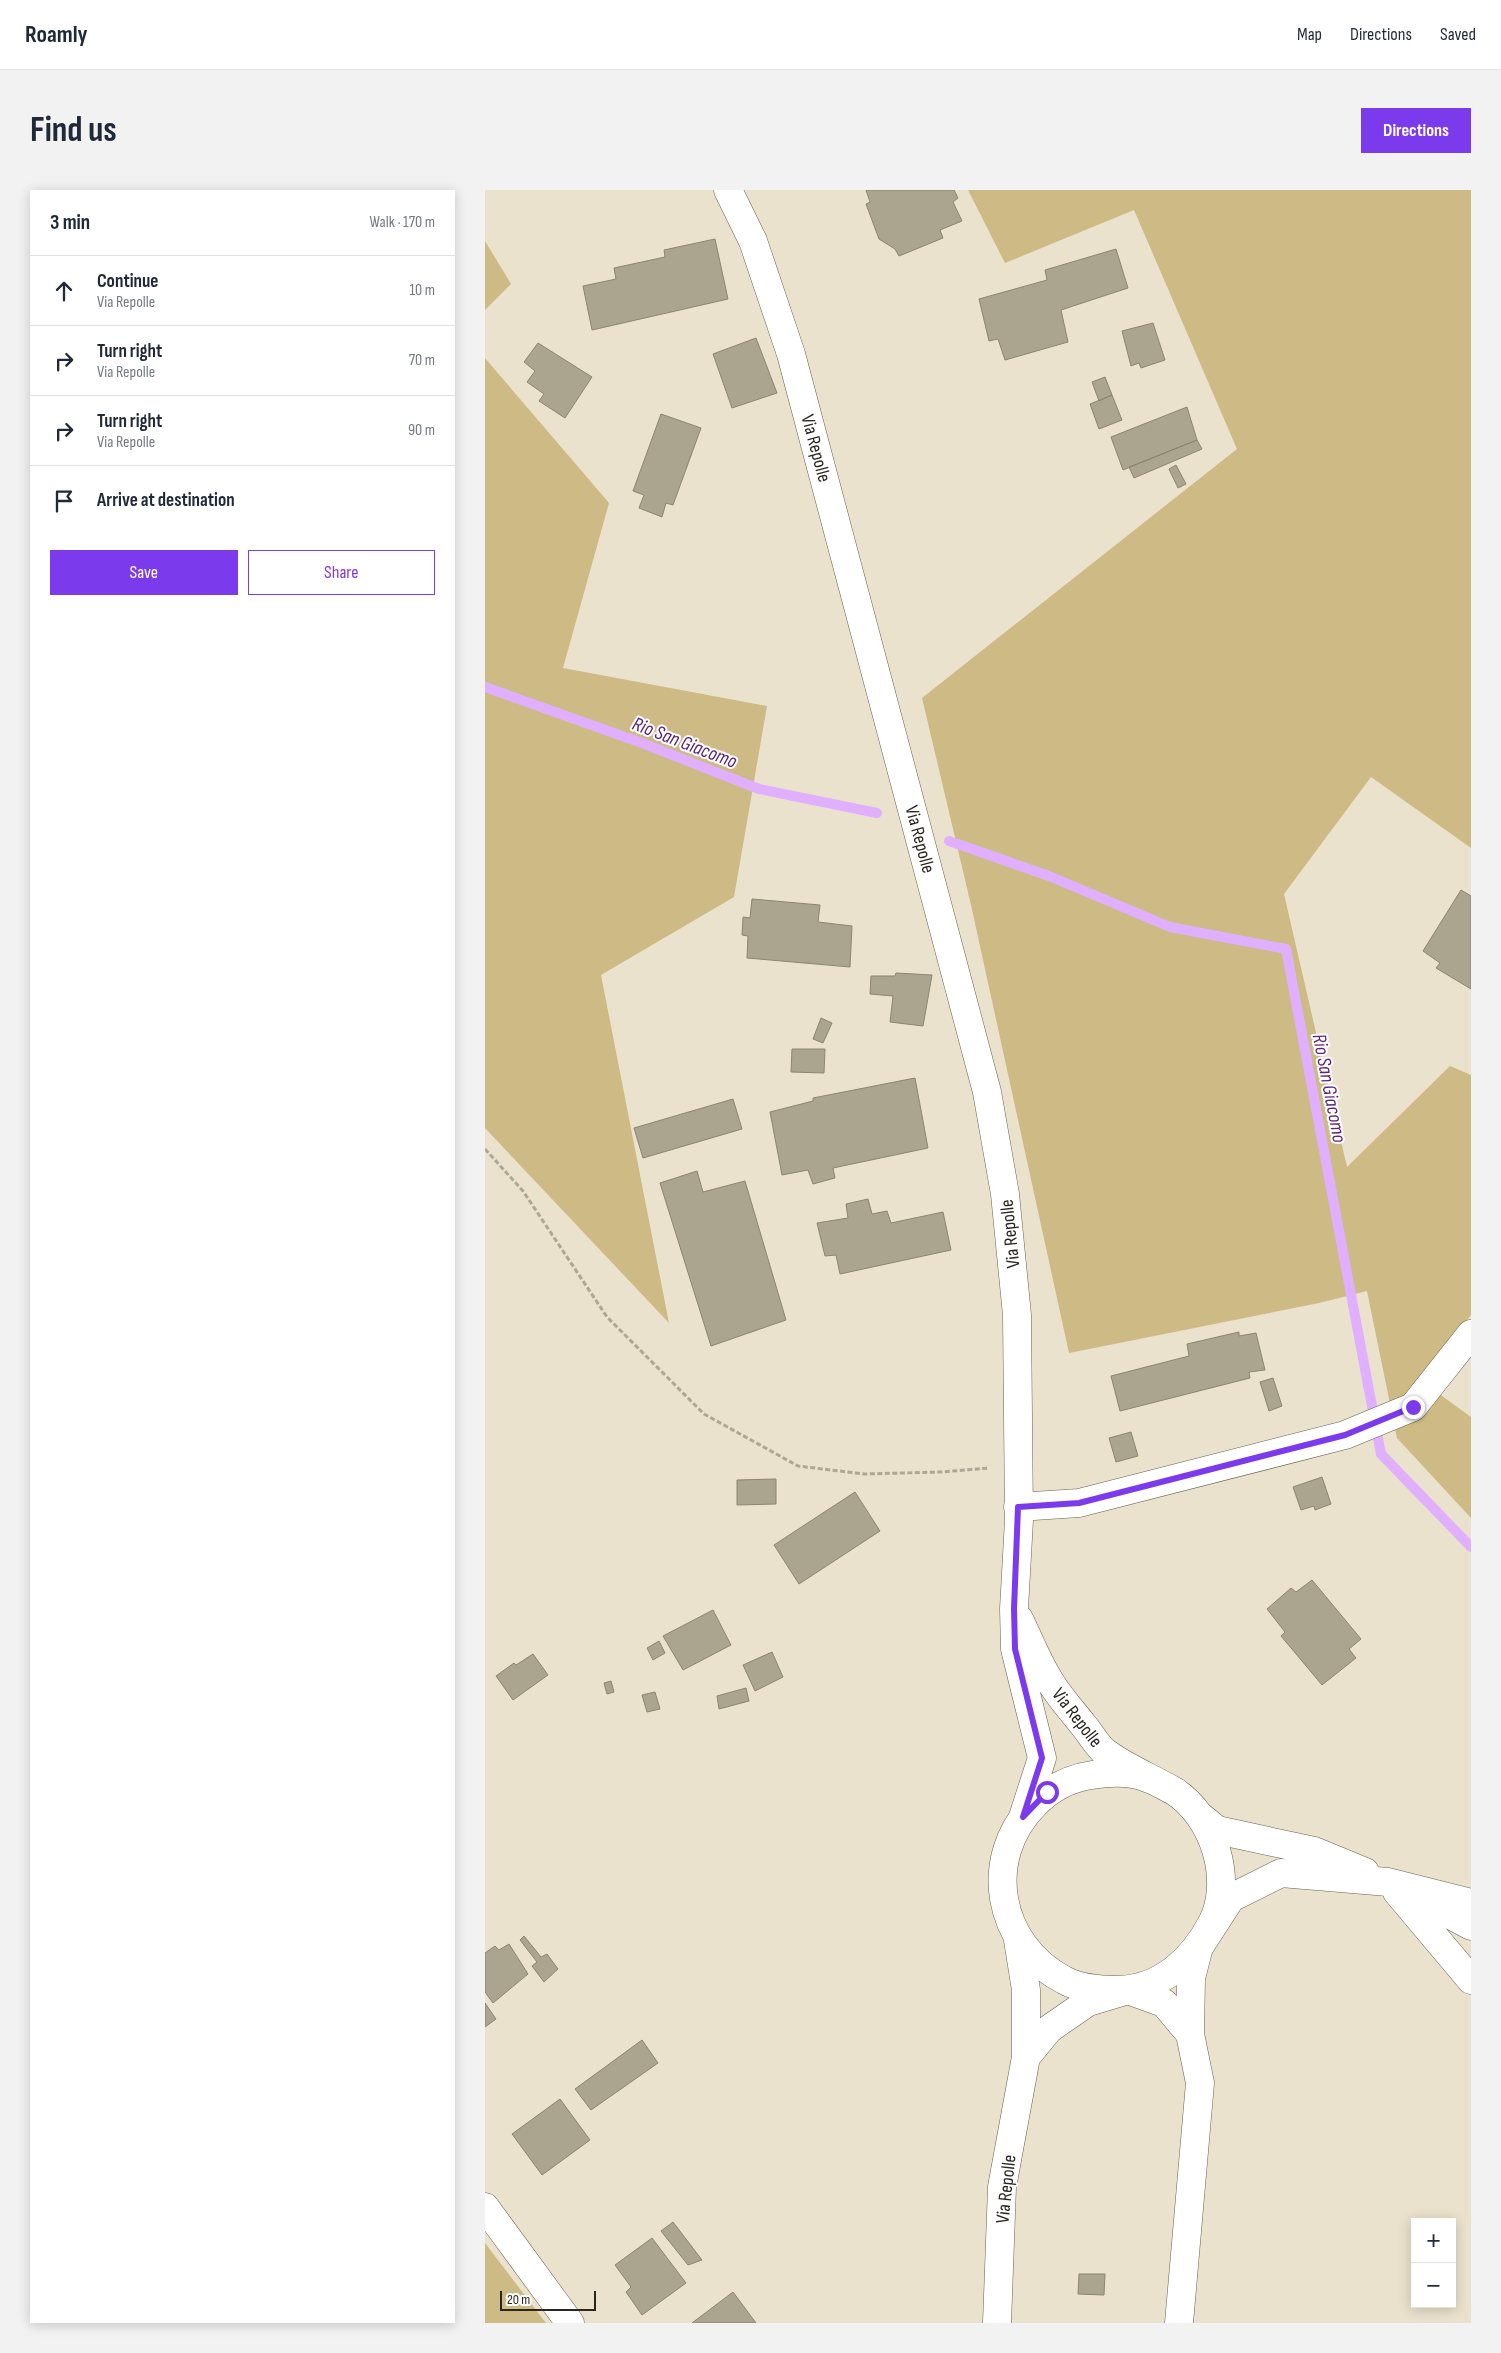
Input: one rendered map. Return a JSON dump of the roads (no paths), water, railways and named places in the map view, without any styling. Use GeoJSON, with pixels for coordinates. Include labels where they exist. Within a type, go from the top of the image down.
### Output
{"type":"FeatureCollection","features":[{"type":"Feature","properties":{"kind":"main road","name":"Via Repolle"},"geometry":{"type":"LineString","coordinates":[[728,190],[753,241],[791,354],[889,716],[987,1092],[1005,1194],[1017,1315],[1018,1507],[1014,1609],[1015,1649],[1042,1758],[1023,1817],[1008,1845],[1002,1877],[1005,1909],[1017,1938],[1026,1990],[1026,2057],[1002,2187],[997,2323]]}},
{"type":"Feature","properties":{"kind":"main road"},"geometry":{"type":"LineString","coordinates":[[1018,1507],[1079,1503],[1345,1435],[1413,1407],[1471,1334]]}},
{"type":"Feature","properties":{"kind":"main road","name":"Via Repolle"},"geometry":{"type":"LineString","coordinates":[[1014,1609],[1052,1686],[1104,1752],[1176,1792],[1200,1816],[1216,1847],[1221,1881],[1216,1915],[1200,1946],[1180,1966],[1156,1981],[1088,2002],[1049,2029],[1026,2057]]}},
{"type":"Feature","properties":{"kind":"main road","name":"Via Repolle"},"geometry":{"type":"LineString","coordinates":[[1023,1817],[1047,1792],[1078,1777],[1095,1774],[1112,1772],[1146,1777],[1176,1792]]}},
{"type":"Feature","properties":{"kind":"main road"},"geometry":{"type":"LineString","coordinates":[[1200,1816],[1217,1830],[1314,1851],[1388,1882],[1471,1926]]}},
{"type":"Feature","properties":{"kind":"main road"},"geometry":{"type":"LineString","coordinates":[[1179,2323],[1200,2083],[1190,2034],[1191,1978],[1200,1946],[1231,1898],[1281,1873],[1388,1882],[1471,1903]]}},
{"type":"Feature","properties":{"kind":"main road"},"geometry":{"type":"LineString","coordinates":[[1388,1882],[1471,1980]]}},
{"type":"Feature","properties":{"kind":"main road","name":"Via Repolle"},"geometry":{"type":"LineString","coordinates":[[1017,1938],[1038,1963],[1065,1981],[1096,1990],[1128,1990]]}},
{"type":"Feature","properties":{"kind":"main road"},"geometry":{"type":"LineString","coordinates":[[1128,1990],[1164,2003],[1190,2034]]}},
{"type":"Feature","properties":{"kind":"main road"},"geometry":{"type":"LineString","coordinates":[[485,2207],[570,2323]]}},
{"type":"Feature","properties":{"kind":"waterway","name":"Rio San Giacomo"},"geometry":{"type":"LineString","coordinates":[[485,687],[642,743],[759,789],[877,813]]}},
{"type":"Feature","properties":{"kind":"waterway","name":"Rio San Giacomo"},"geometry":{"type":"LineString","coordinates":[[949,841],[1049,876],[1170,927],[1286,949],[1381,1454],[1471,1547]]}}]}
